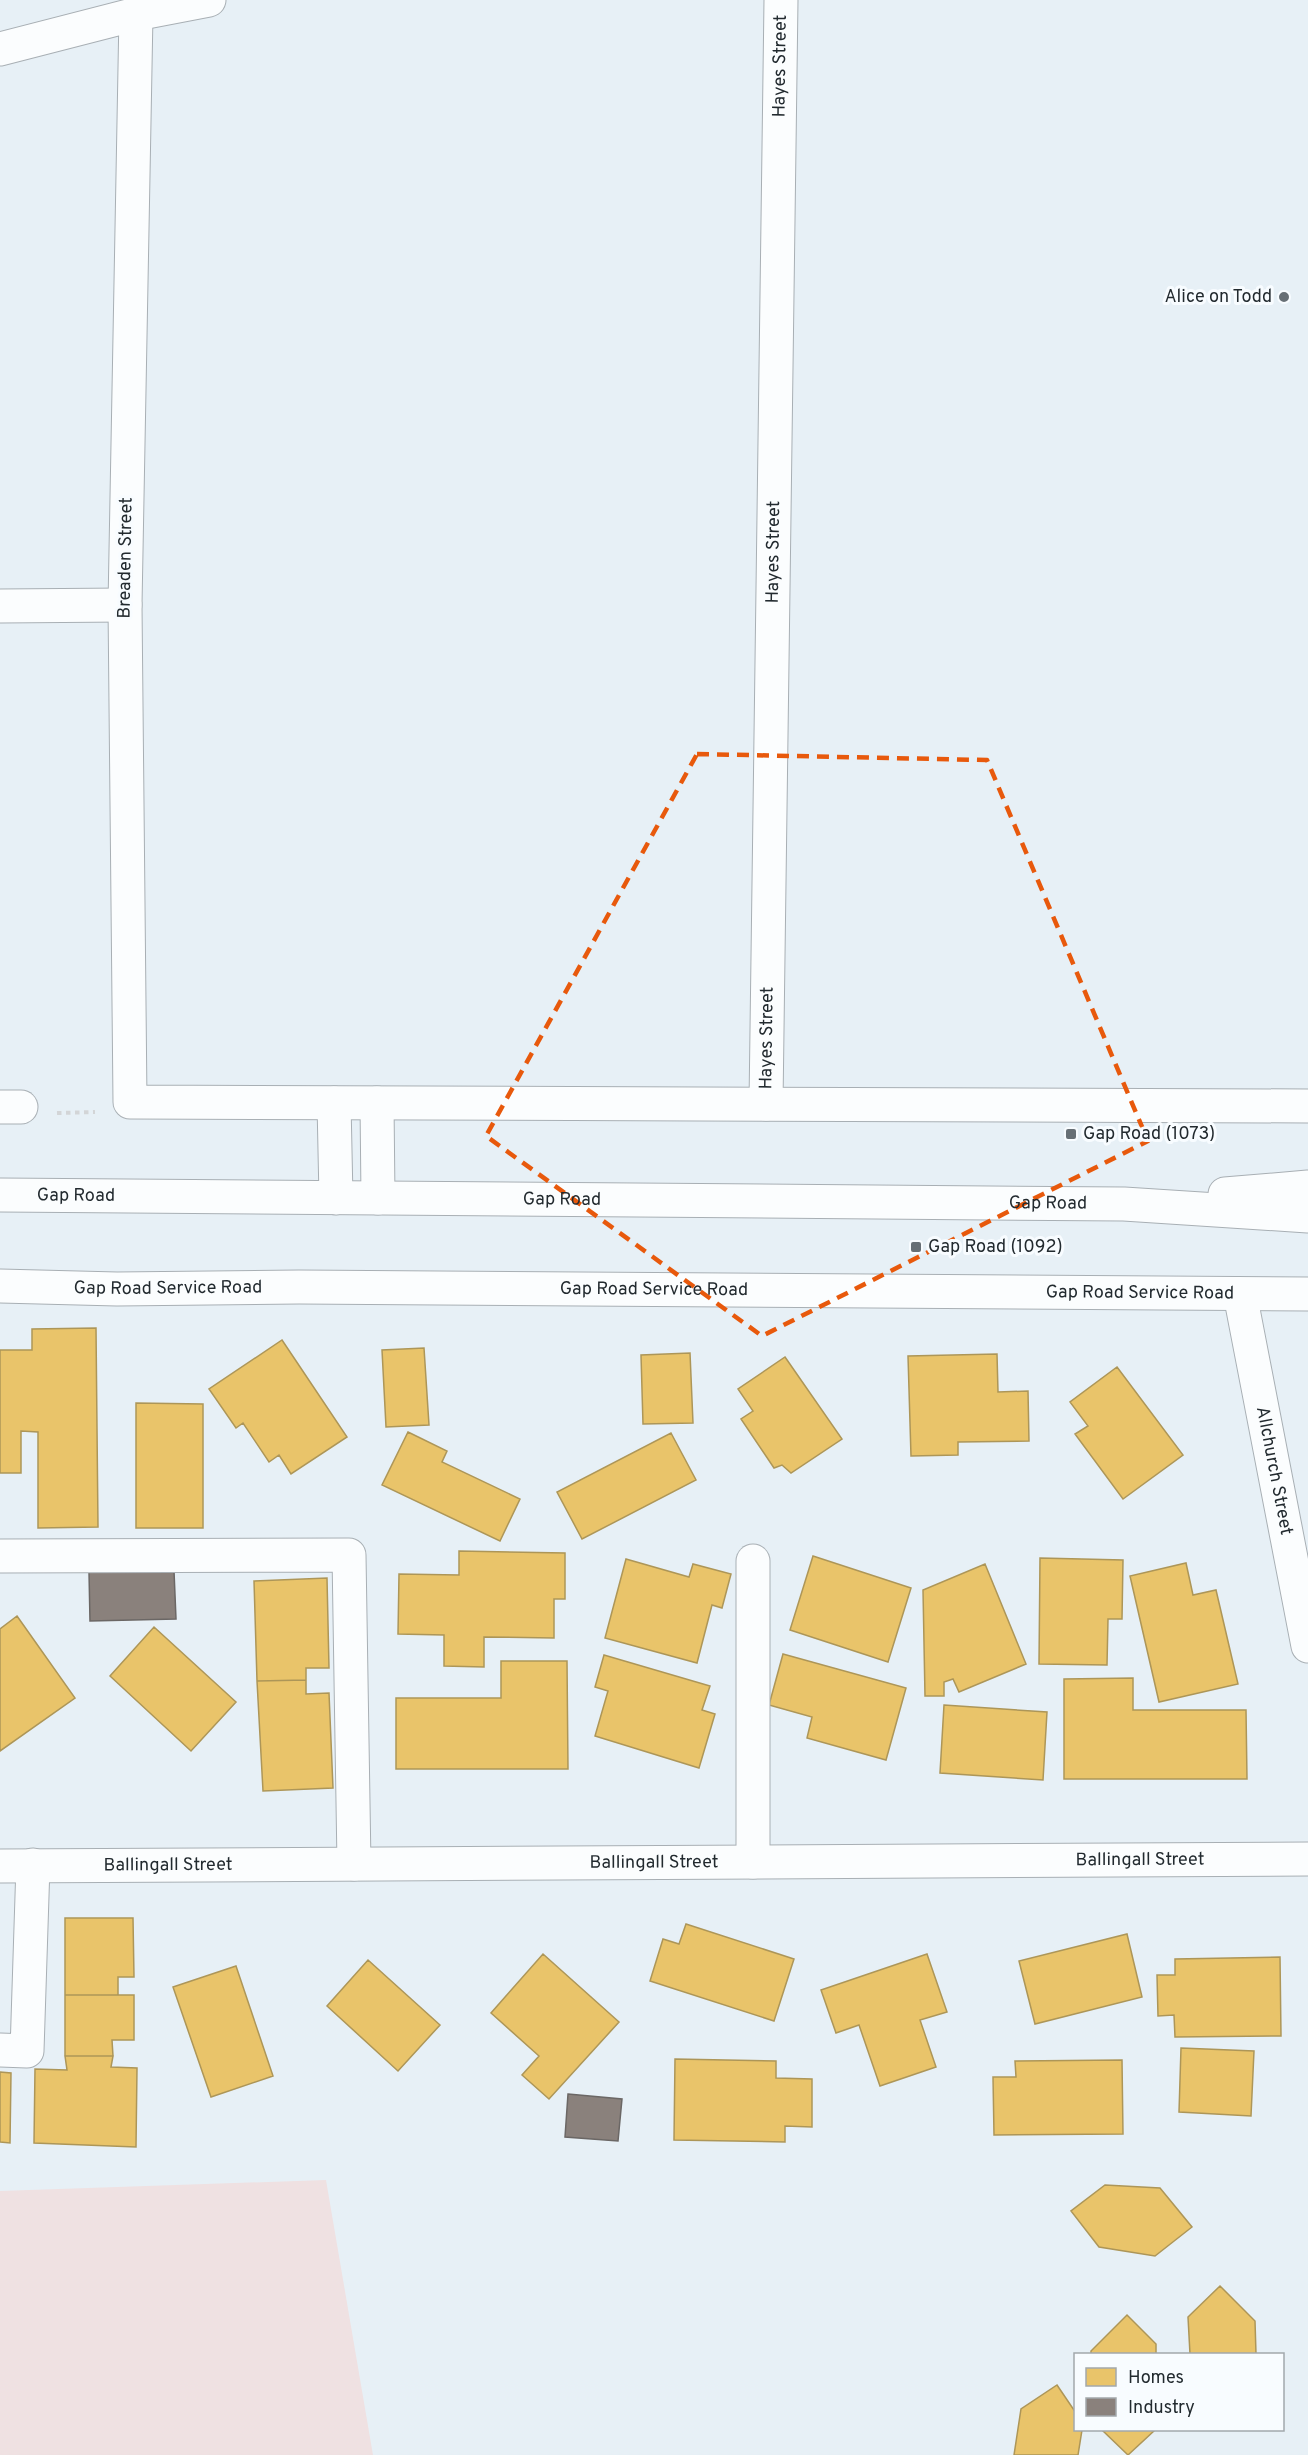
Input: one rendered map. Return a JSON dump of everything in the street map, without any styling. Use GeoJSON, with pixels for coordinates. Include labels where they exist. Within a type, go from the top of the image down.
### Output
{"type":"FeatureCollection","features":[{"type":"Feature","properties":{"kind":"street"},"geometry":{"type":"LineString","coordinates":[[0,49],[136,14],[209,0]]}},
{"type":"Feature","properties":{"kind":"street","name":"Hayes Street"},"geometry":{"type":"LineString","coordinates":[[765,1104],[781,0]]}},
{"type":"Feature","properties":{"kind":"street","name":"Breaden Street"},"geometry":{"type":"LineString","coordinates":[[130,1102],[125,605],[136,14]]}},
{"type":"Feature","properties":{"kind":"street"},"geometry":{"type":"LineString","coordinates":[[0,606],[125,605]]}},
{"type":"Feature","properties":{"kind":"street"},"geometry":{"type":"LineString","coordinates":[[130,1102],[1308,1106]]}},
{"type":"Feature","properties":{"kind":"street"},"geometry":{"type":"LineString","coordinates":[[334,1103],[336,1198]]}},
{"type":"Feature","properties":{"kind":"street"},"geometry":{"type":"LineString","coordinates":[[377,1103],[378,1198]]}},
{"type":"Feature","properties":{"kind":"street","name":"Gap Road"},"geometry":{"type":"LineString","coordinates":[[1124,1204],[1308,1187]]}},
{"type":"Feature","properties":{"kind":"street","name":"Gap Road"},"geometry":{"type":"LineString","coordinates":[[0,1195],[1124,1204],[1308,1216]]}},
{"type":"Feature","properties":{"kind":"street","name":"Gap Road Service Road"},"geometry":{"type":"LineString","coordinates":[[0,1286],[117,1289],[299,1287],[1308,1294]]}},
{"type":"Feature","properties":{"kind":"street","name":"Allchurch Street"},"geometry":{"type":"LineString","coordinates":[[1240,1294],[1308,1646]]}},
{"type":"Feature","properties":{"kind":"street"},"geometry":{"type":"LineString","coordinates":[[0,1556],[349,1555],[354,1864]]}},
{"type":"Feature","properties":{"kind":"street"},"geometry":{"type":"LineString","coordinates":[[753,1561],[753,1862]]}},
{"type":"Feature","properties":{"kind":"street","name":"Ballingall Street"},"geometry":{"type":"LineString","coordinates":[[0,1866],[1308,1859]]}},
{"type":"Feature","properties":{"kind":"street"},"geometry":{"type":"LineString","coordinates":[[0,2050],[27,2051],[33,1865]]}},
{"type":"Feature","properties":{"kind":"path"},"geometry":{"type":"LineString","coordinates":[[10,1107],[22,1114],[130,1111],[130,1102]]}},
{"type":"Feature","properties":{"kind":"highlighted area"},"geometry":{"type":"Polygon","coordinates":[[[697,754],[987,760],[1148,1141],[762,1336],[486,1136],[697,754]]]}},
{"type":"Feature","properties":{"kind":"shaded area"},"geometry":{"type":"Polygon","coordinates":[[[326,2180],[373,2455],[0,2455],[0,2191],[326,2180]]]}},
{"type":"Feature","properties":{"kind":"building: Homes"},"geometry":{"type":"Polygon","coordinates":[[[96,1328],[98,1527],[38,1528],[38,1432],[21,1431],[21,1473],[0,1473],[0,1350],[32,1350],[32,1329],[96,1328]]]}},
{"type":"Feature","properties":{"kind":"building: Homes"},"geometry":{"type":"Polygon","coordinates":[[[282,1340],[347,1437],[291,1474],[279,1455],[269,1462],[243,1423],[236,1428],[209,1389],[282,1340]]]}},
{"type":"Feature","properties":{"kind":"building: Homes"},"geometry":{"type":"Polygon","coordinates":[[[424,1348],[429,1425],[386,1427],[382,1350],[424,1348]]]}},
{"type":"Feature","properties":{"kind":"building: Homes"},"geometry":{"type":"Polygon","coordinates":[[[690,1353],[693,1423],[643,1424],[641,1355],[690,1353]]]}},
{"type":"Feature","properties":{"kind":"building: Homes"},"geometry":{"type":"Polygon","coordinates":[[[997,1354],[998,1392],[1028,1391],[1029,1441],[958,1442],[958,1455],[911,1456],[908,1356],[997,1354]]]}},
{"type":"Feature","properties":{"kind":"building: Homes"},"geometry":{"type":"Polygon","coordinates":[[[785,1357],[842,1439],[791,1473],[782,1465],[774,1468],[741,1419],[753,1411],[738,1389],[785,1357]]]}},
{"type":"Feature","properties":{"kind":"building: Homes"},"geometry":{"type":"Polygon","coordinates":[[[1117,1367],[1183,1455],[1123,1499],[1075,1434],[1088,1426],[1070,1402],[1117,1367]]]}},
{"type":"Feature","properties":{"kind":"building: Homes"},"geometry":{"type":"Polygon","coordinates":[[[136,1403],[203,1404],[203,1528],[136,1528],[136,1403]]]}},
{"type":"Feature","properties":{"kind":"building: Homes"},"geometry":{"type":"Polygon","coordinates":[[[408,1432],[447,1451],[442,1462],[520,1499],[500,1541],[382,1485],[408,1432]]]}},
{"type":"Feature","properties":{"kind":"building: Homes"},"geometry":{"type":"Polygon","coordinates":[[[671,1433],[696,1480],[582,1539],[557,1492],[671,1433]]]}},
{"type":"Feature","properties":{"kind":"building: Homes"},"geometry":{"type":"Polygon","coordinates":[[[459,1551],[565,1553],[565,1599],[554,1599],[554,1638],[484,1637],[484,1667],[444,1666],[444,1635],[398,1634],[399,1574],[459,1575],[459,1551]]]}},
{"type":"Feature","properties":{"kind":"building: Homes"},"geometry":{"type":"Polygon","coordinates":[[[813,1556],[911,1588],[888,1662],[790,1630],[813,1556]]]}},
{"type":"Feature","properties":{"kind":"building: Homes"},"geometry":{"type":"Polygon","coordinates":[[[1040,1558],[1123,1560],[1122,1619],[1108,1619],[1107,1665],[1039,1664],[1040,1558]]]}},
{"type":"Feature","properties":{"kind":"building: Homes"},"geometry":{"type":"Polygon","coordinates":[[[626,1559],[689,1577],[693,1564],[731,1574],[722,1608],[712,1605],[697,1663],[605,1638],[626,1559]]]}},
{"type":"Feature","properties":{"kind":"building: Homes"},"geometry":{"type":"Polygon","coordinates":[[[1186,1563],[1193,1595],[1216,1590],[1238,1684],[1159,1702],[1130,1576],[1186,1563]]]}},
{"type":"Feature","properties":{"kind":"building: Homes"},"geometry":{"type":"Polygon","coordinates":[[[985,1564],[1026,1664],[959,1692],[953,1679],[944,1682],[944,1696],[925,1696],[923,1590],[985,1564]]]}},
{"type":"Feature","properties":{"kind":"building: Homes"},"geometry":{"type":"Polygon","coordinates":[[[327,1578],[329,1668],[306,1668],[306,1680],[257,1681],[254,1581],[327,1578]]]}},
{"type":"Feature","properties":{"kind":"building: Homes"},"geometry":{"type":"Polygon","coordinates":[[[17,1616],[75,1698],[0,1751],[0,1629],[17,1616]]]}},
{"type":"Feature","properties":{"kind":"building: Homes"},"geometry":{"type":"Polygon","coordinates":[[[154,1627],[236,1702],[191,1751],[110,1676],[154,1627]]]}},
{"type":"Feature","properties":{"kind":"building: Homes"},"geometry":{"type":"Polygon","coordinates":[[[783,1654],[906,1688],[886,1760],[807,1738],[812,1717],[769,1705],[783,1654]]]}},
{"type":"Feature","properties":{"kind":"building: Homes"},"geometry":{"type":"Polygon","coordinates":[[[604,1655],[710,1686],[702,1710],[715,1714],[699,1768],[595,1736],[608,1691],[595,1687],[604,1655]]]}},
{"type":"Feature","properties":{"kind":"building: Homes"},"geometry":{"type":"Polygon","coordinates":[[[501,1661],[567,1661],[568,1769],[396,1769],[396,1698],[501,1698],[501,1661]]]}},
{"type":"Feature","properties":{"kind":"building: Homes"},"geometry":{"type":"Polygon","coordinates":[[[1133,1678],[1133,1710],[1246,1710],[1247,1779],[1064,1779],[1064,1679],[1133,1678]]]}},
{"type":"Feature","properties":{"kind":"building: Homes"},"geometry":{"type":"Polygon","coordinates":[[[306,1680],[306,1694],[329,1693],[333,1788],[263,1791],[257,1681],[306,1680]]]}},
{"type":"Feature","properties":{"kind":"building: Homes"},"geometry":{"type":"Polygon","coordinates":[[[944,1705],[1047,1712],[1043,1780],[940,1773],[944,1705]]]}},
{"type":"Feature","properties":{"kind":"building: Homes"},"geometry":{"type":"Polygon","coordinates":[[[65,1918],[133,1918],[134,1977],[118,1977],[118,1995],[65,1995],[65,1918]]]}},
{"type":"Feature","properties":{"kind":"building: Homes"},"geometry":{"type":"Polygon","coordinates":[[[686,1924],[794,1959],[774,2021],[650,1981],[663,1939],[679,1944],[686,1924]]]}},
{"type":"Feature","properties":{"kind":"building: Homes"},"geometry":{"type":"Polygon","coordinates":[[[1127,1934],[1142,1997],[1035,2024],[1019,1961],[1127,1934]]]}},
{"type":"Feature","properties":{"kind":"building: Homes"},"geometry":{"type":"Polygon","coordinates":[[[543,1954],[619,2022],[549,2099],[522,2075],[539,2056],[491,2013],[543,1954]]]}},
{"type":"Feature","properties":{"kind":"building: Homes"},"geometry":{"type":"Polygon","coordinates":[[[927,1954],[947,2012],[920,2020],[936,2067],[880,2086],[859,2025],[836,2033],[821,1990],[927,1954]]]}},
{"type":"Feature","properties":{"kind":"building: Homes"},"geometry":{"type":"Polygon","coordinates":[[[1280,1957],[1281,2036],[1175,2037],[1174,2015],[1158,2016],[1157,1975],[1175,1975],[1175,1959],[1280,1957]]]}},
{"type":"Feature","properties":{"kind":"building: Homes"},"geometry":{"type":"Polygon","coordinates":[[[368,1960],[440,2025],[398,2071],[327,2006],[368,1960]]]}},
{"type":"Feature","properties":{"kind":"building: Homes"},"geometry":{"type":"Polygon","coordinates":[[[236,1966],[273,2076],[211,2097],[173,1987],[236,1966]]]}},
{"type":"Feature","properties":{"kind":"building: Homes"},"geometry":{"type":"Polygon","coordinates":[[[65,1995],[134,1995],[134,2040],[112,2040],[113,2056],[65,2056],[65,1995]]]}},
{"type":"Feature","properties":{"kind":"building: Homes"},"geometry":{"type":"Polygon","coordinates":[[[1181,2048],[1254,2051],[1251,2116],[1179,2112],[1181,2048]]]}},
{"type":"Feature","properties":{"kind":"building: Homes"},"geometry":{"type":"Polygon","coordinates":[[[65,2056],[113,2056],[111,2067],[137,2068],[136,2147],[34,2143],[35,2069],[67,2070],[65,2056]]]}},
{"type":"Feature","properties":{"kind":"building: Homes"},"geometry":{"type":"Polygon","coordinates":[[[675,2059],[776,2061],[776,2078],[812,2079],[812,2127],[785,2126],[785,2142],[674,2140],[675,2059]]]}},
{"type":"Feature","properties":{"kind":"building: Homes"},"geometry":{"type":"Polygon","coordinates":[[[1122,2060],[1123,2134],[994,2135],[993,2077],[1016,2077],[1015,2061],[1122,2060]]]}},
{"type":"Feature","properties":{"kind":"building: Homes"},"geometry":{"type":"Polygon","coordinates":[[[0,2072],[11,2073],[10,2143],[0,2142],[0,2072]]]}},
{"type":"Feature","properties":{"kind":"building: Homes"},"geometry":{"type":"Polygon","coordinates":[[[1105,2185],[1160,2188],[1192,2227],[1155,2256],[1099,2247],[1071,2211],[1105,2185]]]}},
{"type":"Feature","properties":{"kind":"building: Homes"},"geometry":{"type":"Polygon","coordinates":[[[1220,2286],[1255,2321],[1256,2353],[1190,2353],[1188,2317],[1220,2286]]]}},
{"type":"Feature","properties":{"kind":"building: Homes"},"geometry":{"type":"Polygon","coordinates":[[[1127,2315],[1156,2344],[1156,2353],[1091,2353],[1127,2315]]]}},
{"type":"Feature","properties":{"kind":"building: Homes"},"geometry":{"type":"Polygon","coordinates":[[[1057,2385],[1074,2410],[1074,2431],[1082,2431],[1078,2455],[1014,2455],[1021,2409],[1057,2385]]]}},
{"type":"Feature","properties":{"kind":"building: Homes"},"geometry":{"type":"Polygon","coordinates":[[[1103,2431],[1154,2431],[1128,2455],[1103,2431]]]}},
{"type":"Feature","properties":{"kind":"building: Industry"},"geometry":{"type":"Polygon","coordinates":[[[174,1571],[176,1619],[90,1621],[89,1572],[174,1571]]]}},
{"type":"Feature","properties":{"kind":"building: Industry"},"geometry":{"type":"Polygon","coordinates":[[[568,2094],[622,2099],[618,2141],[565,2137],[568,2094]]]}},
{"type":"Feature","properties":{"kind":"place","name":"Alice on Todd"},"geometry":{"type":"Point","coordinates":[1284,297]}},
{"type":"Feature","properties":{"kind":"place","name":"Gap Road (1073)"},"geometry":{"type":"Point","coordinates":[1071,1134]}},
{"type":"Feature","properties":{"kind":"place","name":"Gap Road (1092)"},"geometry":{"type":"Point","coordinates":[916,1247]}}]}
